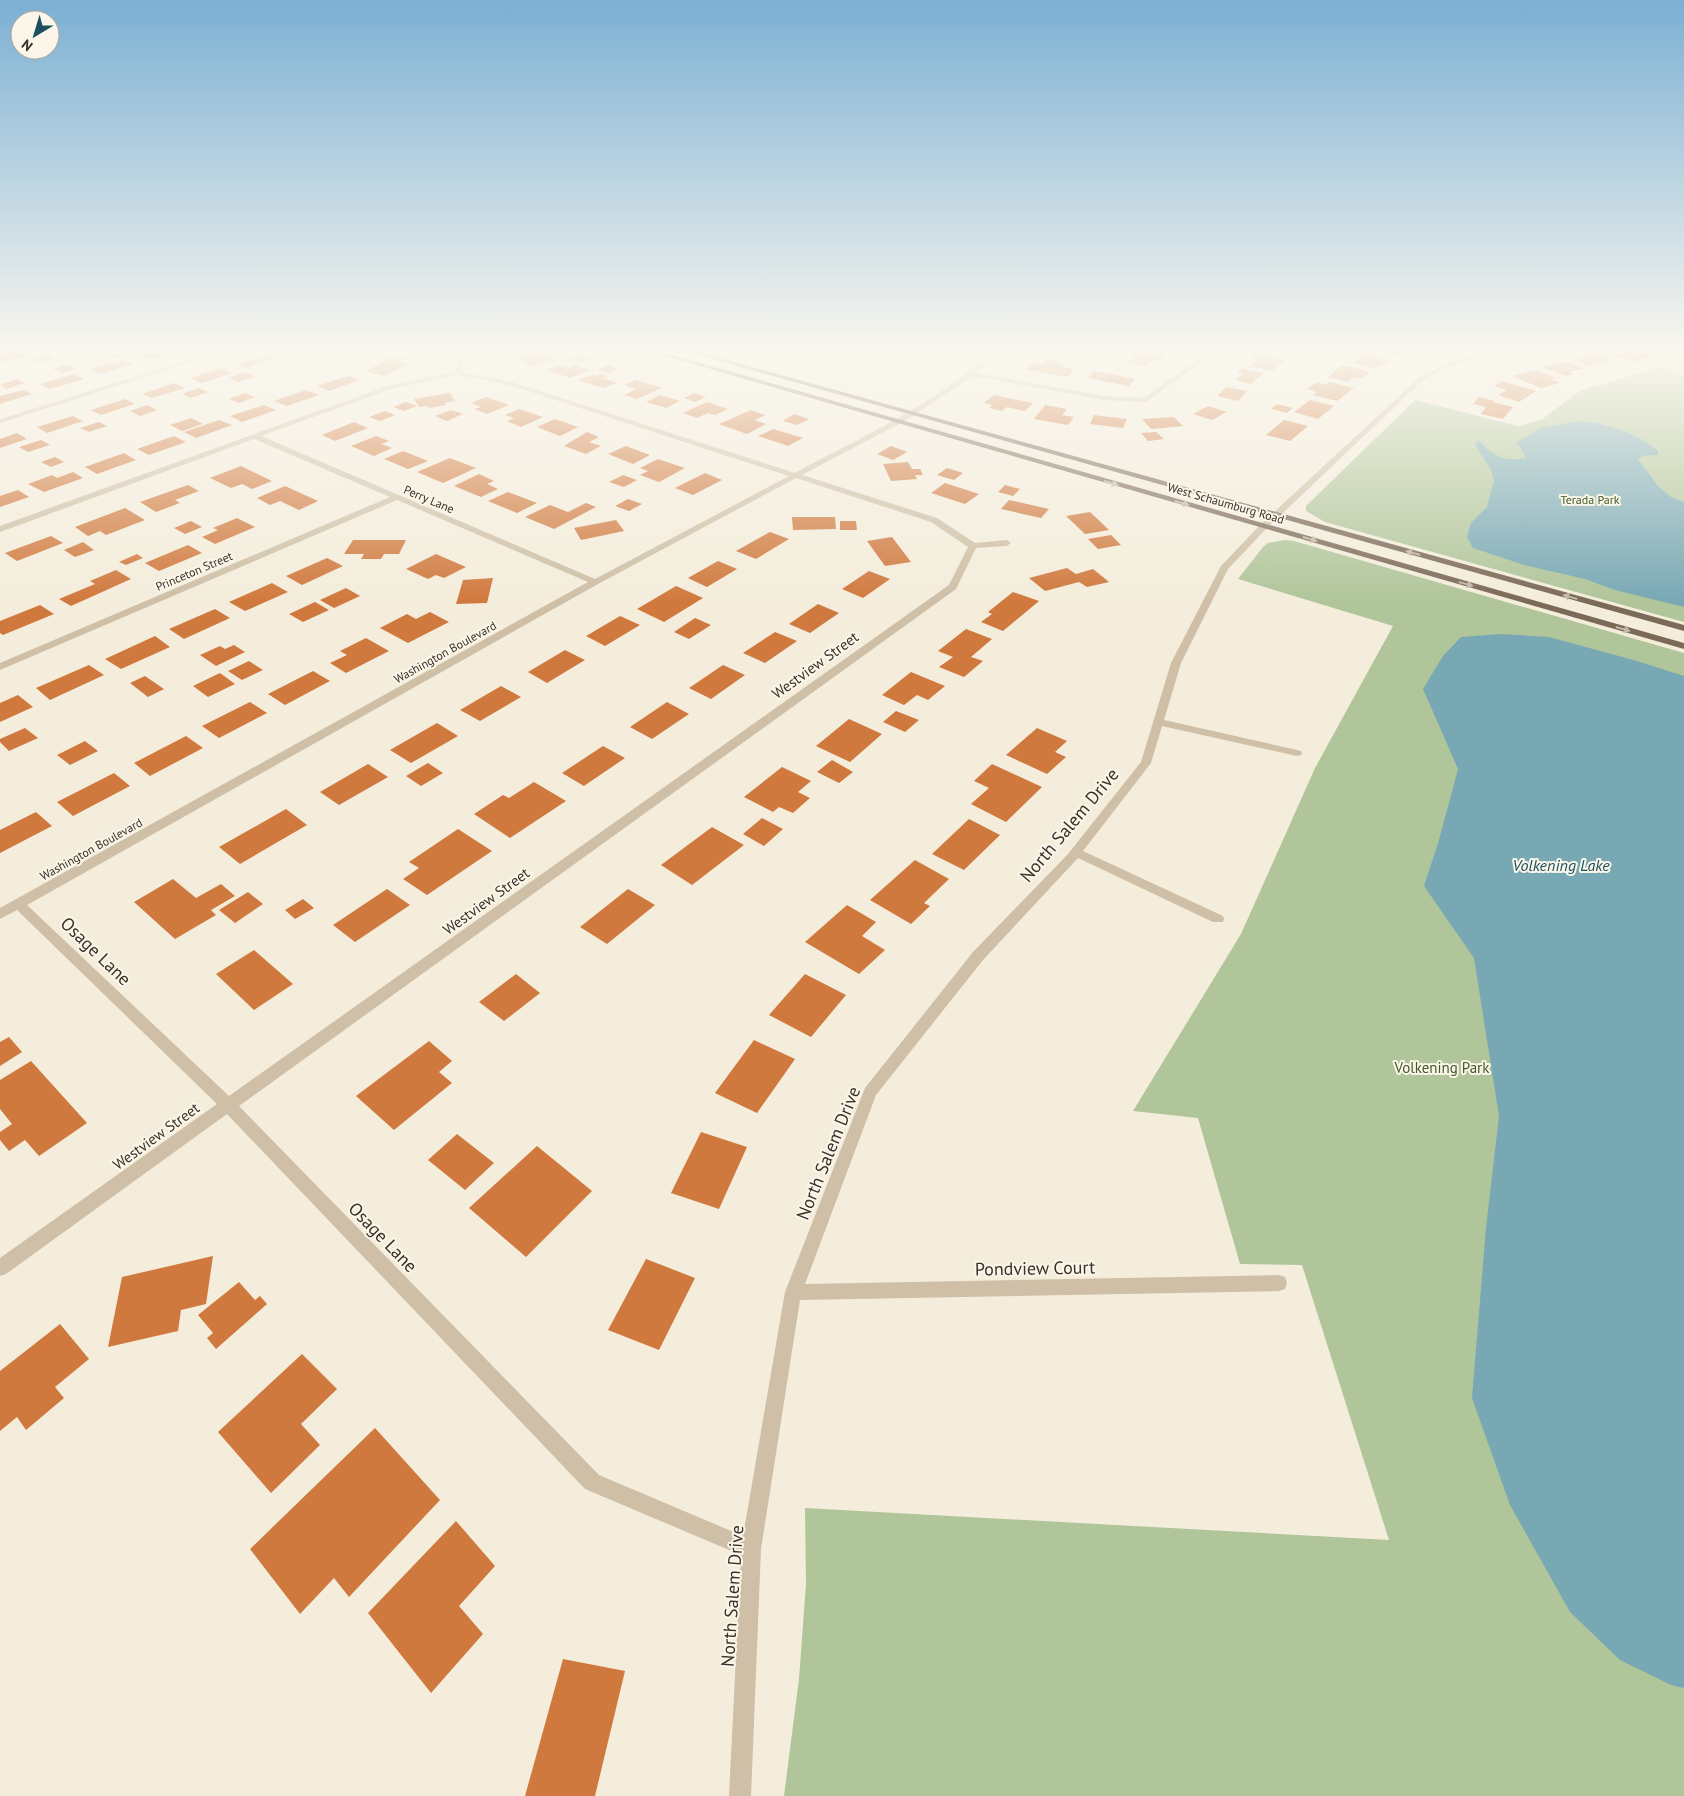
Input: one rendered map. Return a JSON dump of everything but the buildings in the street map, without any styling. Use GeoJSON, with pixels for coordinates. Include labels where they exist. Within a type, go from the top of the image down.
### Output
{"type":"FeatureCollection","features":[{"type":"Feature","properties":{"kind":"main road","name":"West Schaumburg Road"},"geometry":{"type":"LineString","coordinates":[[956,434],[1263,527],[1684,646]]}},
{"type":"Feature","properties":{"kind":"main road","name":"West Schaumburg Road"},"geometry":{"type":"LineString","coordinates":[[965,434],[1277,515],[1684,628]]}},
{"type":"Feature","properties":{"kind":"street"},"geometry":{"type":"LineString","coordinates":[[0,529],[260,434]]}},
{"type":"Feature","properties":{"kind":"street"},"geometry":{"type":"LineString","coordinates":[[670,434],[934,520],[973,546],[1007,543]]}},
{"type":"Feature","properties":{"kind":"street","name":"Washington Boulevard"},"geometry":{"type":"LineString","coordinates":[[0,914],[595,582],[874,434]]}},
{"type":"Feature","properties":{"kind":"street","name":"North Salem Drive"},"geometry":{"type":"LineString","coordinates":[[740,1796],[751,1549],[793,1292],[870,1092],[978,956],[1075,852],[1146,763],[1176,663],[1224,568],[1263,527],[1363,434]]}},
{"type":"Feature","properties":{"kind":"street","name":"Perry Lane"},"geometry":{"type":"LineString","coordinates":[[254,436],[595,582]]}},
{"type":"Feature","properties":{"kind":"street","name":"Princeton Street"},"geometry":{"type":"LineString","coordinates":[[0,667],[397,497]]}},
{"type":"Feature","properties":{"kind":"street","name":"Westview Street"},"geometry":{"type":"LineString","coordinates":[[0,1268],[953,587],[973,546]]}},
{"type":"Feature","properties":{"kind":"street"},"geometry":{"type":"LineString","coordinates":[[1158,722],[1298,753]]}},
{"type":"Feature","properties":{"kind":"street"},"geometry":{"type":"LineString","coordinates":[[1075,852],[1218,919]]}},
{"type":"Feature","properties":{"kind":"street","name":"Osage Lane"},"geometry":{"type":"LineString","coordinates":[[18,904],[228,1105],[592,1482],[751,1549]]}},
{"type":"Feature","properties":{"kind":"street","name":"Pondview Court"},"geometry":{"type":"LineString","coordinates":[[793,1292],[1279,1283]]}},
{"type":"Feature","properties":{"kind":"green space","name":"Terada Park"},"geometry":{"type":"Polygon","coordinates":[[[1380,434],[1684,434],[1684,622],[1325,522],[1306,511],[1306,506],[1380,434]]]}},
{"type":"Feature","properties":{"kind":"green space","name":"Volkening Park"},"geometry":{"type":"Polygon","coordinates":[[[1285,540],[1684,653],[1684,1796],[784,1796],[799,1679],[806,1584],[805,1508],[1389,1540],[1302,1265],[1240,1264],[1198,1118],[1133,1111],[1241,934],[1315,768],[1393,626],[1238,579],[1263,547],[1268,543],[1285,540]]]}},
{"type":"Feature","properties":{"kind":"water"},"geometry":{"type":"Polygon","coordinates":[[[1531,434],[1631,434],[1658,451],[1658,455],[1642,456],[1638,459],[1658,486],[1671,497],[1684,502],[1684,607],[1615,590],[1585,579],[1524,565],[1473,548],[1467,537],[1471,523],[1487,507],[1494,480],[1490,468],[1475,445],[1479,440],[1489,451],[1506,459],[1526,458],[1517,442],[1531,434]]]}},
{"type":"Feature","properties":{"kind":"water","name":"Volkening Lake"},"geometry":{"type":"Polygon","coordinates":[[[1500,634],[1549,637],[1684,676],[1684,1688],[1671,1685],[1620,1660],[1570,1612],[1510,1505],[1472,1398],[1486,1228],[1499,1116],[1474,958],[1424,886],[1439,840],[1458,769],[1423,689],[1443,656],[1461,637],[1500,634]]]}}]}
